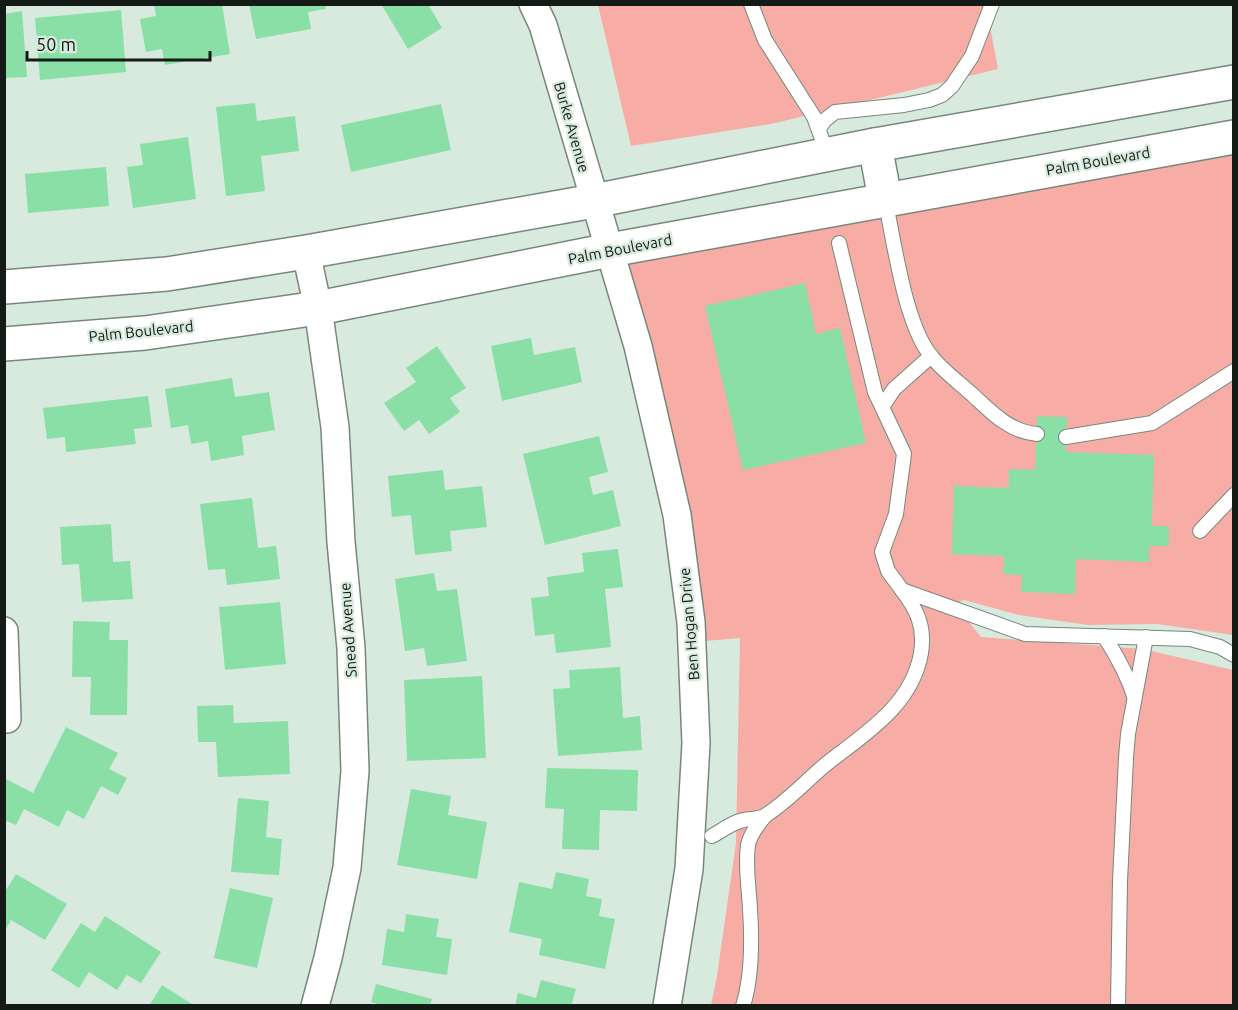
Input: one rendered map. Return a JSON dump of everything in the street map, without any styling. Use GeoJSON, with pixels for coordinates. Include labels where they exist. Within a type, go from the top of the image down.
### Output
{"type":"FeatureCollection","features":[{"type":"Feature","properties":{"kind":"street","name":"Burke Avenue"},"geometry":{"type":"LineString","coordinates":[[533,4],[543,25],[610,250]]}},
{"type":"Feature","properties":{"kind":"street"},"geometry":{"type":"LineString","coordinates":[[4,287],[167,274],[306,252],[594,201],[875,145],[1233,82]]}},
{"type":"Feature","properties":{"kind":"street","name":"Palm Boulevard"},"geometry":{"type":"LineString","coordinates":[[4,344],[145,333],[318,308],[610,250],[1233,137]]}},
{"type":"Feature","properties":{"kind":"street"},"geometry":{"type":"LineString","coordinates":[[875,145],[885,199]]}},
{"type":"Feature","properties":{"kind":"street","name":"Ben Hogan Drive"},"geometry":{"type":"LineString","coordinates":[[610,250],[638,346],[677,515],[691,622],[696,743],[690,852],[667,1005]]}},
{"type":"Feature","properties":{"kind":"street","name":"Snead Avenue"},"geometry":{"type":"LineString","coordinates":[[306,252],[318,308],[335,427],[341,542],[351,648],[355,771],[347,868],[328,958],[315,1005]]}},
{"type":"Feature","properties":{"kind":"street"},"geometry":{"type":"LineString","coordinates":[[4,632],[8,719]]}},
{"type":"Feature","properties":{"kind":"lane"},"geometry":{"type":"LineString","coordinates":[[750,4],[765,40],[821,135],[825,120],[835,112],[912,103],[942,95],[952,86],[972,56],[992,4]]}},
{"type":"Feature","properties":{"kind":"lane"},"geometry":{"type":"LineString","coordinates":[[885,199],[910,312],[920,338],[931,356],[998,419],[1028,433],[1037,434]]}},
{"type":"Feature","properties":{"kind":"lane"},"geometry":{"type":"LineString","coordinates":[[744,1005],[749,980],[748,845],[754,830],[764,817],[893,708],[908,689],[917,670],[922,637],[921,622],[917,612],[888,571],[882,552],[896,514],[904,454],[875,392],[839,243]]}},
{"type":"Feature","properties":{"kind":"lane"},"geometry":{"type":"LineString","coordinates":[[882,407],[894,389],[931,356]]}},
{"type":"Feature","properties":{"kind":"lane"},"geometry":{"type":"LineString","coordinates":[[1066,437],[1152,423],[1233,371]]}},
{"type":"Feature","properties":{"kind":"lane"},"geometry":{"type":"LineString","coordinates":[[1200,531],[1233,495]]}},
{"type":"Feature","properties":{"kind":"lane"},"geometry":{"type":"LineString","coordinates":[[902,590],[1025,634],[1191,639],[1220,647],[1233,655]]}},
{"type":"Feature","properties":{"kind":"lane"},"geometry":{"type":"LineString","coordinates":[[1104,636],[1120,659],[1135,698]]}},
{"type":"Feature","properties":{"kind":"lane"},"geometry":{"type":"LineString","coordinates":[[1118,1005],[1120,892],[1128,734],[1146,637]]}},
{"type":"Feature","properties":{"kind":"lane"},"geometry":{"type":"LineString","coordinates":[[712,836],[738,821],[764,817]]}},
{"type":"Feature","properties":{"kind":"shaded area"},"geometry":{"type":"Polygon","coordinates":[[[598,5],[986,5],[998,69],[771,124],[631,146],[598,5]]]}},
{"type":"Feature","properties":{"kind":"shaded area"},"geometry":{"type":"Polygon","coordinates":[[[1233,152],[1233,635],[1157,624],[1088,625],[1019,615],[964,600],[954,604],[981,637],[1143,649],[1233,670],[1233,1005],[711,1005],[736,843],[740,638],[705,641],[627,261],[1233,152]]]}},
{"type":"Feature","properties":{"kind":"building"},"geometry":{"type":"Polygon","coordinates":[[[154,4],[222,4],[230,54],[165,65],[162,49],[146,52],[140,19],[156,16],[154,4]]]}},
{"type":"Feature","properties":{"kind":"building"},"geometry":{"type":"Polygon","coordinates":[[[249,4],[325,4],[326,9],[308,12],[311,29],[256,39],[249,4]]]}},
{"type":"Feature","properties":{"kind":"building"},"geometry":{"type":"Polygon","coordinates":[[[381,4],[428,4],[442,28],[408,49],[381,4]]]}},
{"type":"Feature","properties":{"kind":"building"},"geometry":{"type":"Polygon","coordinates":[[[121,10],[126,72],[40,80],[35,18],[121,10]]]}},
{"type":"Feature","properties":{"kind":"building"},"geometry":{"type":"Polygon","coordinates":[[[22,11],[27,77],[4,78],[4,14],[22,11]]]}},
{"type":"Feature","properties":{"kind":"building"},"geometry":{"type":"Polygon","coordinates":[[[255,103],[257,121],[295,116],[299,151],[261,156],[265,191],[226,196],[216,107],[255,103]]]}},
{"type":"Feature","properties":{"kind":"building"},"geometry":{"type":"Polygon","coordinates":[[[441,104],[451,150],[351,172],[341,125],[441,104]]]}},
{"type":"Feature","properties":{"kind":"building"},"geometry":{"type":"Polygon","coordinates":[[[188,137],[196,199],[133,208],[127,167],[143,165],[140,144],[188,137]]]}},
{"type":"Feature","properties":{"kind":"building"},"geometry":{"type":"Polygon","coordinates":[[[106,167],[109,206],[28,213],[25,174],[106,167]]]}},
{"type":"Feature","properties":{"kind":"building"},"geometry":{"type":"Polygon","coordinates":[[[805,283],[816,334],[840,328],[866,443],[743,470],[705,306],[805,283]]]}},
{"type":"Feature","properties":{"kind":"building"},"geometry":{"type":"Polygon","coordinates":[[[531,338],[534,355],[575,347],[582,382],[502,401],[491,346],[531,338]]]}},
{"type":"Feature","properties":{"kind":"building"},"geometry":{"type":"Polygon","coordinates":[[[437,346],[466,388],[450,398],[460,412],[429,434],[419,420],[404,431],[384,403],[416,382],[406,368],[437,346]]]}},
{"type":"Feature","properties":{"kind":"building"},"geometry":{"type":"Polygon","coordinates":[[[232,378],[235,397],[269,392],[275,430],[242,436],[244,455],[211,461],[208,441],[191,444],[188,425],[171,428],[165,389],[232,378]]]}},
{"type":"Feature","properties":{"kind":"building"},"geometry":{"type":"Polygon","coordinates":[[[148,396],[152,427],[134,429],[136,444],[66,452],[65,437],[47,439],[43,408],[148,396]]]}},
{"type":"Feature","properties":{"kind":"building"},"geometry":{"type":"Polygon","coordinates":[[[1037,416],[1067,417],[1066,452],[1154,455],[1152,526],[1169,526],[1169,546],[1149,546],[1149,562],[1076,559],[1075,594],[1021,592],[1022,575],[1003,574],[1004,556],[952,554],[954,486],[1009,488],[1009,469],[1035,470],[1037,416]]]}},
{"type":"Feature","properties":{"kind":"building"},"geometry":{"type":"Polygon","coordinates":[[[599,436],[608,472],[589,477],[593,495],[613,490],[621,526],[545,545],[523,454],[599,436]]]}},
{"type":"Feature","properties":{"kind":"building"},"geometry":{"type":"Polygon","coordinates":[[[443,470],[445,490],[482,486],[487,527],[450,531],[452,551],[415,555],[411,515],[392,517],[388,476],[443,470]]]}},
{"type":"Feature","properties":{"kind":"building"},"geometry":{"type":"Polygon","coordinates":[[[252,498],[258,548],[276,546],[280,579],[227,585],[225,569],[208,570],[200,504],[252,498]]]}},
{"type":"Feature","properties":{"kind":"building"},"geometry":{"type":"Polygon","coordinates":[[[111,524],[113,562],[130,561],[133,599],[82,602],[79,564],[62,565],[60,527],[111,524]]]}},
{"type":"Feature","properties":{"kind":"building"},"geometry":{"type":"Polygon","coordinates":[[[618,549],[623,587],[605,589],[611,647],[556,653],[554,634],[535,636],[531,598],[549,596],[547,577],[584,572],[582,553],[618,549]]]}},
{"type":"Feature","properties":{"kind":"building"},"geometry":{"type":"Polygon","coordinates":[[[434,573],[437,591],[457,589],[467,661],[427,666],[424,648],[405,651],[395,579],[434,573]]]}},
{"type":"Feature","properties":{"kind":"building"},"geometry":{"type":"Polygon","coordinates":[[[280,602],[286,664],[225,670],[219,607],[280,602]]]}},
{"type":"Feature","properties":{"kind":"building"},"geometry":{"type":"Polygon","coordinates":[[[73,621],[110,622],[109,640],[128,640],[127,715],[90,715],[91,677],[72,677],[73,621]]]}},
{"type":"Feature","properties":{"kind":"building"},"geometry":{"type":"Polygon","coordinates":[[[620,667],[623,718],[640,716],[642,750],[558,756],[553,689],[570,688],[569,670],[620,667]]]}},
{"type":"Feature","properties":{"kind":"building"},"geometry":{"type":"Polygon","coordinates":[[[482,676],[486,758],[407,761],[404,680],[482,676]]]}},
{"type":"Feature","properties":{"kind":"building"},"geometry":{"type":"Polygon","coordinates":[[[233,705],[234,723],[288,721],[290,774],[218,777],[216,742],[198,742],[197,706],[233,705]]]}},
{"type":"Feature","properties":{"kind":"building"},"geometry":{"type":"Polygon","coordinates":[[[66,727],[118,753],[109,769],[127,778],[118,795],[101,786],[84,819],[67,810],[59,827],[24,809],[16,825],[4,820],[4,778],[33,793],[66,727]]]}},
{"type":"Feature","properties":{"kind":"building"},"geometry":{"type":"Polygon","coordinates":[[[547,768],[638,770],[637,811],[600,810],[599,850],[562,849],[564,809],[545,808],[547,768]]]}},
{"type":"Feature","properties":{"kind":"building"},"geometry":{"type":"Polygon","coordinates":[[[411,789],[451,796],[448,815],[487,822],[477,879],[397,865],[411,789]]]}},
{"type":"Feature","properties":{"kind":"building"},"geometry":{"type":"Polygon","coordinates":[[[238,798],[269,801],[266,837],[282,839],[279,875],[231,872],[238,798]]]}},
{"type":"Feature","properties":{"kind":"building"},"geometry":{"type":"Polygon","coordinates":[[[556,872],[589,879],[586,896],[602,899],[599,916],[615,919],[605,969],[539,955],[542,939],[509,932],[519,882],[552,889],[556,872]]]}},
{"type":"Feature","properties":{"kind":"building"},"geometry":{"type":"Polygon","coordinates":[[[16,874],[67,904],[45,940],[11,920],[4,932],[4,893],[16,874]]]}},
{"type":"Feature","properties":{"kind":"building"},"geometry":{"type":"Polygon","coordinates":[[[230,888],[273,898],[257,968],[214,958],[230,888]]]}},
{"type":"Feature","properties":{"kind":"building"},"geometry":{"type":"Polygon","coordinates":[[[406,914],[439,919],[436,937],[452,939],[447,975],[382,965],[387,929],[404,932],[406,914]]]}},
{"type":"Feature","properties":{"kind":"building"},"geometry":{"type":"Polygon","coordinates":[[[105,916],[161,952],[141,983],[127,975],[117,990],[89,972],[79,988],[51,970],[81,923],[95,932],[105,916]]]}},
{"type":"Feature","properties":{"kind":"building"},"geometry":{"type":"Polygon","coordinates":[[[541,980],[576,989],[571,1006],[515,1006],[518,993],[536,998],[541,980]]]}},
{"type":"Feature","properties":{"kind":"building"},"geometry":{"type":"Polygon","coordinates":[[[376,984],[432,999],[430,1006],[384,1006],[371,1002],[376,984]]]}},
{"type":"Feature","properties":{"kind":"building"},"geometry":{"type":"Polygon","coordinates":[[[162,985],[195,1006],[149,1006],[162,985]]]}}]}
